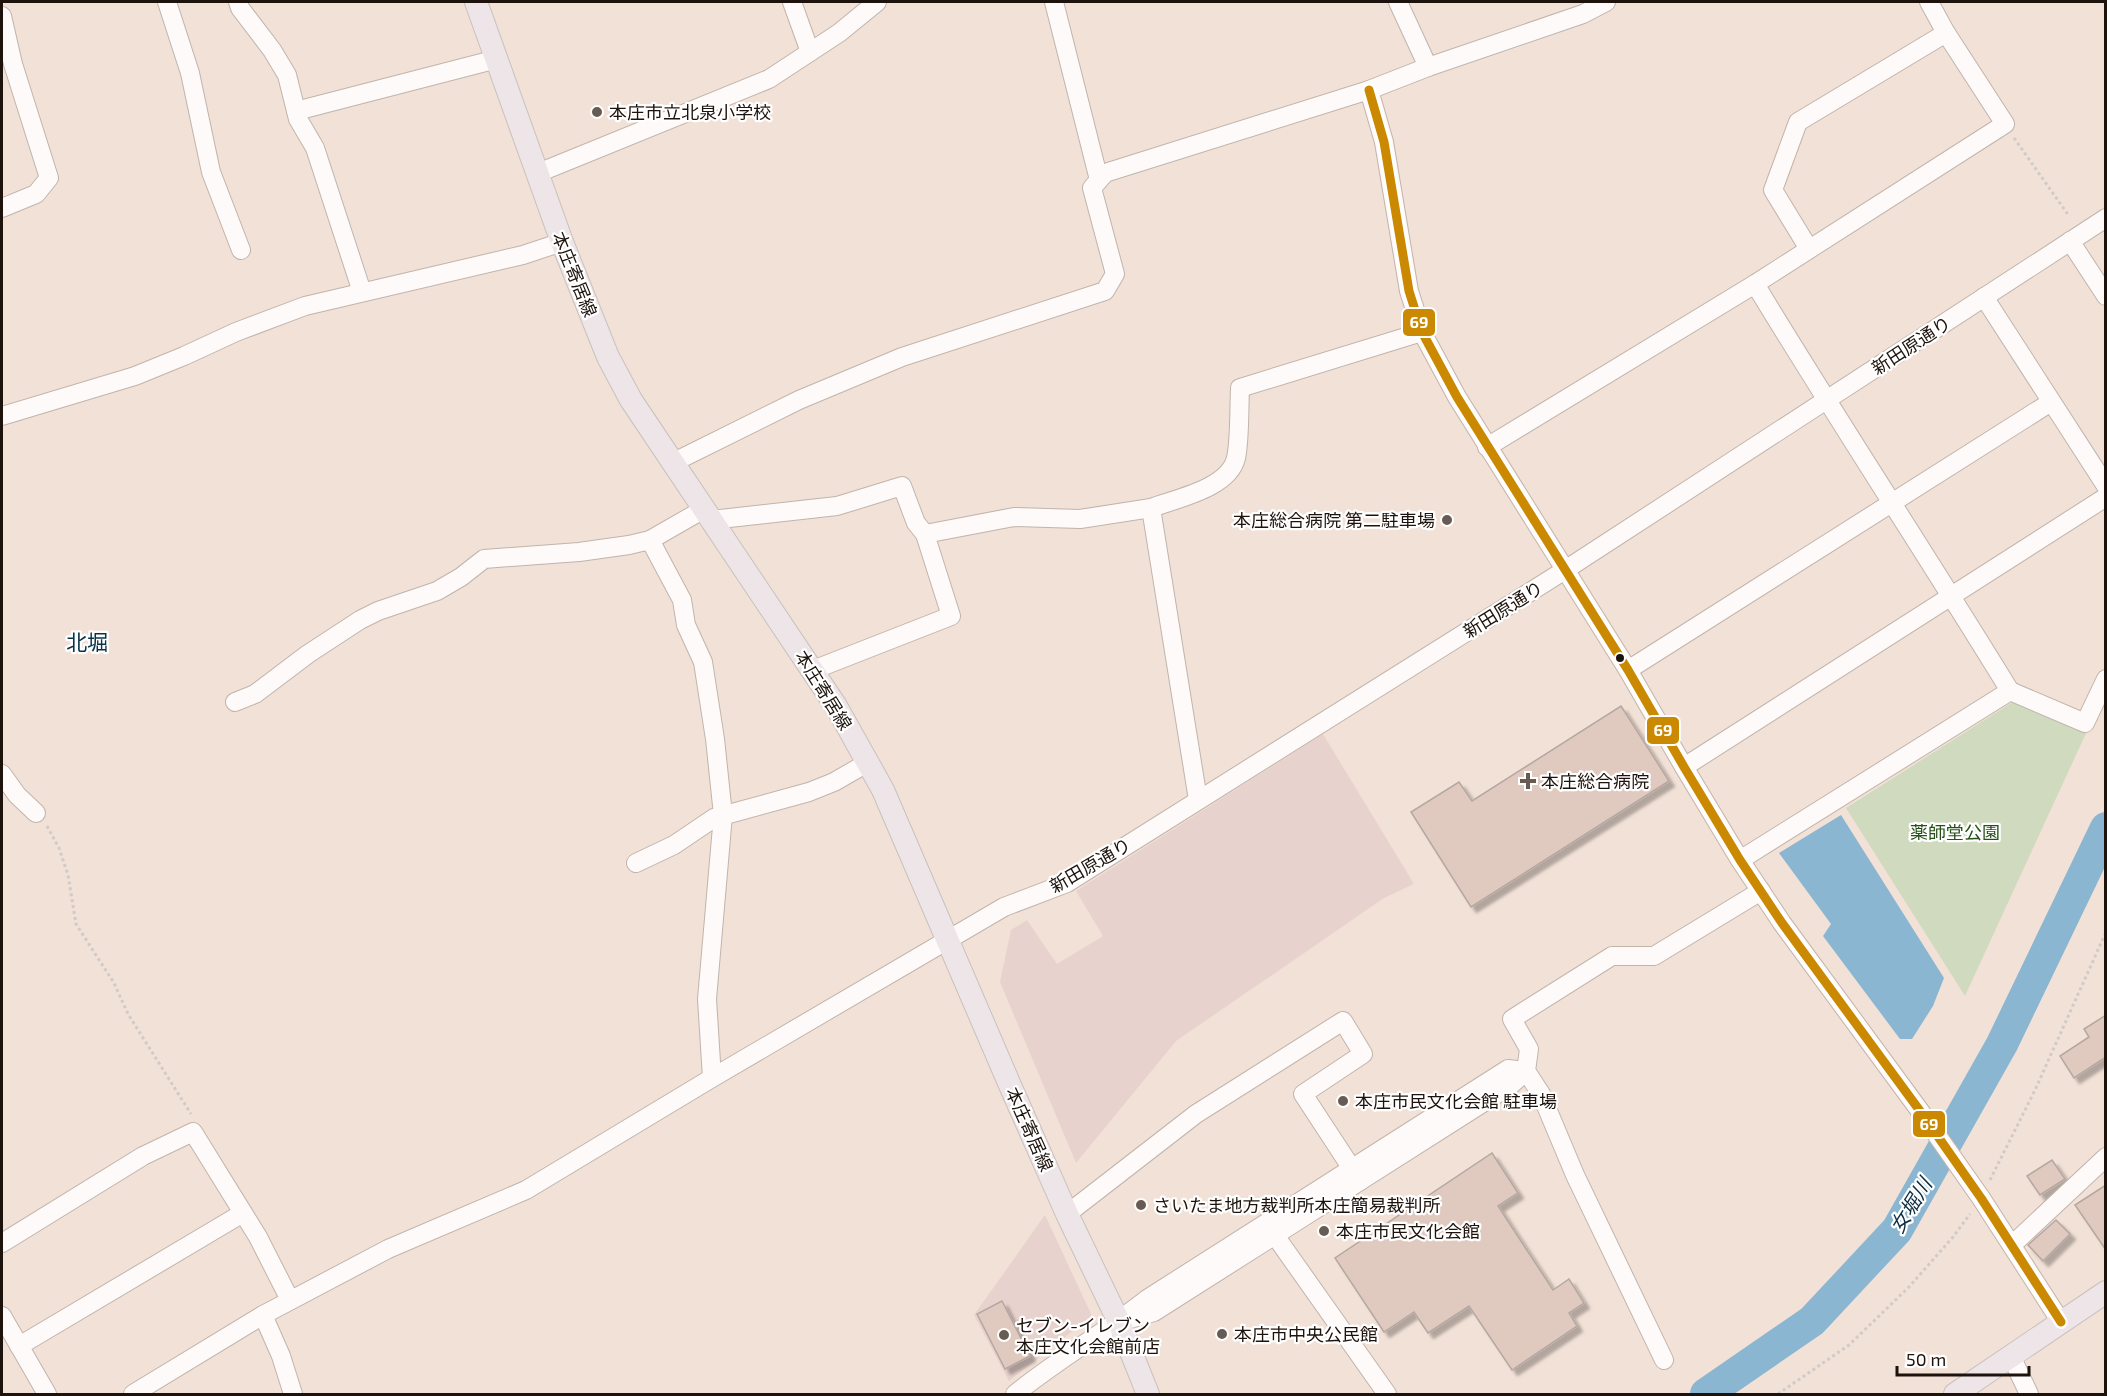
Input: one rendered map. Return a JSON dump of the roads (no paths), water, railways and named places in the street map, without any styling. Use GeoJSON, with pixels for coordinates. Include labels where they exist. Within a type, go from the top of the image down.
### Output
{"type":"FeatureCollection","features":[{"type":"Feature","properties":{"kind":"main road","name":"本庄寄居線"},"geometry":{"type":"LineString","coordinates":[[476,2],[562,243],[608,357],[631,400],[672,463],[836,706],[883,790],[1067,1215],[1119,1322],[1148,1395]]}},
{"type":"Feature","properties":{"kind":"main road"},"geometry":{"type":"LineString","coordinates":[[1955,1395],[2106,1292]]}},
{"type":"Feature","properties":{"kind":"street"},"geometry":{"type":"LineString","coordinates":[[167,2],[190,73],[211,172],[242,250]]}},
{"type":"Feature","properties":{"kind":"street"},"geometry":{"type":"LineString","coordinates":[[238,2],[240,8],[272,50],[286,75],[298,119],[315,148],[362,292]]}},
{"type":"Feature","properties":{"kind":"street"},"geometry":{"type":"LineString","coordinates":[[792,2],[810,52]]}},
{"type":"Feature","properties":{"kind":"street"},"geometry":{"type":"LineString","coordinates":[[538,173],[769,79],[839,33],[877,2]]}},
{"type":"Feature","properties":{"kind":"street"},"geometry":{"type":"LineString","coordinates":[[1054,2],[1099,180]]}},
{"type":"Feature","properties":{"kind":"street"},"geometry":{"type":"LineString","coordinates":[[1398,2],[1428,67]]}},
{"type":"Feature","properties":{"kind":"street"},"geometry":{"type":"LineString","coordinates":[[672,463],[799,400],[902,357],[1105,291],[1115,274],[1092,188],[1105,173],[1369,90],[1587,6],[1606,2]]}},
{"type":"Feature","properties":{"kind":"street"},"geometry":{"type":"LineString","coordinates":[[1487,447],[1755,284],[2005,124],[1946,33],[1929,2]]}},
{"type":"Feature","properties":{"kind":"street"},"geometry":{"type":"LineString","coordinates":[[2,16],[13,64],[49,178],[36,194],[2,208]]}},
{"type":"Feature","properties":{"kind":"street"},"geometry":{"type":"LineString","coordinates":[[1809,249],[1773,190],[1798,122],[1946,33]]}},
{"type":"Feature","properties":{"kind":"street"},"geometry":{"type":"LineString","coordinates":[[296,111],[497,59]]}},
{"type":"Feature","properties":{"kind":"street"},"geometry":{"type":"LineString","coordinates":[[1369,90],[1384,142],[1397,231],[1409,291],[1422,332],[1457,397],[1628,670],[1740,860],[1861,1033],[1920,1111],[2012,1245],[2061,1322]]}},
{"type":"Feature","properties":{"kind":"street","name":"新田原通り"},"geometry":{"type":"LineString","coordinates":[[133,1395],[290,1300],[388,1249],[526,1190],[1004,907],[1067,883],[1565,570],[2106,218]]}},
{"type":"Feature","properties":{"kind":"street"},"geometry":{"type":"LineString","coordinates":[[2070,241],[2106,296]]}},
{"type":"Feature","properties":{"kind":"street"},"geometry":{"type":"LineString","coordinates":[[2,416],[135,376],[236,332],[305,306],[523,255],[562,243]]}},
{"type":"Feature","properties":{"kind":"street"},"geometry":{"type":"LineString","coordinates":[[1755,284],[2010,691],[2085,723],[2106,679]]}},
{"type":"Feature","properties":{"kind":"street"},"geometry":{"type":"LineString","coordinates":[[1984,297],[2106,486]]}},
{"type":"Feature","properties":{"kind":"street"},"geometry":{"type":"LineString","coordinates":[[925,534],[1014,517],[1080,519],[1151,508],[1216,484],[1231,470],[1236,458],[1240,388],[1422,332]]}},
{"type":"Feature","properties":{"kind":"street"},"geometry":{"type":"LineString","coordinates":[[1628,670],[2051,402]]}},
{"type":"Feature","properties":{"kind":"street"},"geometry":{"type":"LineString","coordinates":[[235,702],[255,694],[308,654],[360,620],[378,611],[437,591],[484,559],[579,552],[629,545],[650,540],[707,515],[837,506],[902,486],[916,523],[925,534],[951,616],[813,670]]}},
{"type":"Feature","properties":{"kind":"street"},"geometry":{"type":"LineString","coordinates":[[1684,767],[2106,497]]}},
{"type":"Feature","properties":{"kind":"street"},"geometry":{"type":"LineString","coordinates":[[1151,508],[1198,800]]}},
{"type":"Feature","properties":{"kind":"street"},"geometry":{"type":"LineString","coordinates":[[650,540],[682,600],[686,625],[703,662],[715,739],[723,815],[707,999],[712,1078]]}},
{"type":"Feature","properties":{"kind":"street"},"geometry":{"type":"LineString","coordinates":[[1740,860],[2010,691]]}},
{"type":"Feature","properties":{"kind":"street"},"geometry":{"type":"LineString","coordinates":[[636,863],[674,845],[714,818],[809,792],[834,782],[867,763]]}},
{"type":"Feature","properties":{"kind":"street"},"geometry":{"type":"LineString","coordinates":[[2,774],[17,795],[36,813]]}},
{"type":"Feature","properties":{"kind":"street"},"geometry":{"type":"LineString","coordinates":[[1664,1360],[1575,1175],[1541,1094],[1526,1071],[1529,1049],[1512,1019],[1612,956],[1654,956],[1761,891]]}},
{"type":"Feature","properties":{"kind":"street"},"geometry":{"type":"LineString","coordinates":[[1067,1215],[1196,1113],[1343,1021],[1363,1054],[1303,1094],[1356,1175]]}},
{"type":"Feature","properties":{"kind":"street"},"geometry":{"type":"LineString","coordinates":[[1015,1395],[1037,1376],[1119,1322],[1154,1311],[1270,1229],[1356,1175],[1510,1085],[1526,1071]]}},
{"type":"Feature","properties":{"kind":"street"},"geometry":{"type":"LineString","coordinates":[[2,1243],[143,1156],[193,1132],[243,1213],[290,1300]]}},
{"type":"Feature","properties":{"kind":"street"},"geometry":{"type":"LineString","coordinates":[[2012,1245],[2106,1157]]}},
{"type":"Feature","properties":{"kind":"street"},"geometry":{"type":"LineString","coordinates":[[19,1346],[243,1213]]}},
{"type":"Feature","properties":{"kind":"street"},"geometry":{"type":"LineString","coordinates":[[1270,1229],[1383,1389]]}},
{"type":"Feature","properties":{"kind":"street"},"geometry":{"type":"LineString","coordinates":[[263,1315],[281,1356],[293,1395]]}},
{"type":"Feature","properties":{"kind":"street"},"geometry":{"type":"LineString","coordinates":[[2,1316],[47,1395]]}},
{"type":"Feature","properties":{"kind":"street"},"geometry":{"type":"LineString","coordinates":[[2011,1356],[2029,1395]]}},
{"type":"Feature","properties":{"kind":"water"},"geometry":{"type":"Polygon","coordinates":[[[1841,815],[1944,978],[1933,1006],[1912,1039],[1900,1039],[1823,936],[1831,924],[1779,853],[1841,815]]]}},
{"type":"Feature","properties":{"kind":"waterway","name":"女堀川"},"geometry":{"type":"LineString","coordinates":[[1706,1394],[1812,1321],[1897,1230],[2002,1044],[2106,828]]}},
{"type":"Feature","properties":{"kind":"place","name":"本庄市立北泉小学校"},"geometry":{"type":"Point","coordinates":[597,112]}},
{"type":"Feature","properties":{"kind":"place","name":"本庄総合病院 第二駐車場"},"geometry":{"type":"Point","coordinates":[1447,520]}},
{"type":"Feature","properties":{"kind":"place","name":"本庄総合病院"},"geometry":{"type":"Point","coordinates":[1528,781]}},
{"type":"Feature","properties":{"kind":"place","name":"本庄市民文化会館 駐車場"},"geometry":{"type":"Point","coordinates":[1343,1101]}},
{"type":"Feature","properties":{"kind":"place","name":"さいたま地方裁判所本庄簡易裁判所"},"geometry":{"type":"Point","coordinates":[1141,1205]}},
{"type":"Feature","properties":{"kind":"place","name":"本庄市民文化会館"},"geometry":{"type":"Point","coordinates":[1324,1231]}},
{"type":"Feature","properties":{"kind":"place","name":"本庄市中央公民館"},"geometry":{"type":"Point","coordinates":[1222,1334]}},
{"type":"Feature","properties":{"kind":"place","name":"セブン-イレブン 本庄文化会館前店"},"geometry":{"type":"Point","coordinates":[1004,1335]}},
{"type":"Feature","properties":{"kind":"district","name":"北堀"},"geometry":{"type":"Point","coordinates":[87,641]}},
{"type":"Feature","properties":{"kind":"park label","name":"薬師堂公園"},"geometry":{"type":"Point","coordinates":[1955,832]}}]}
